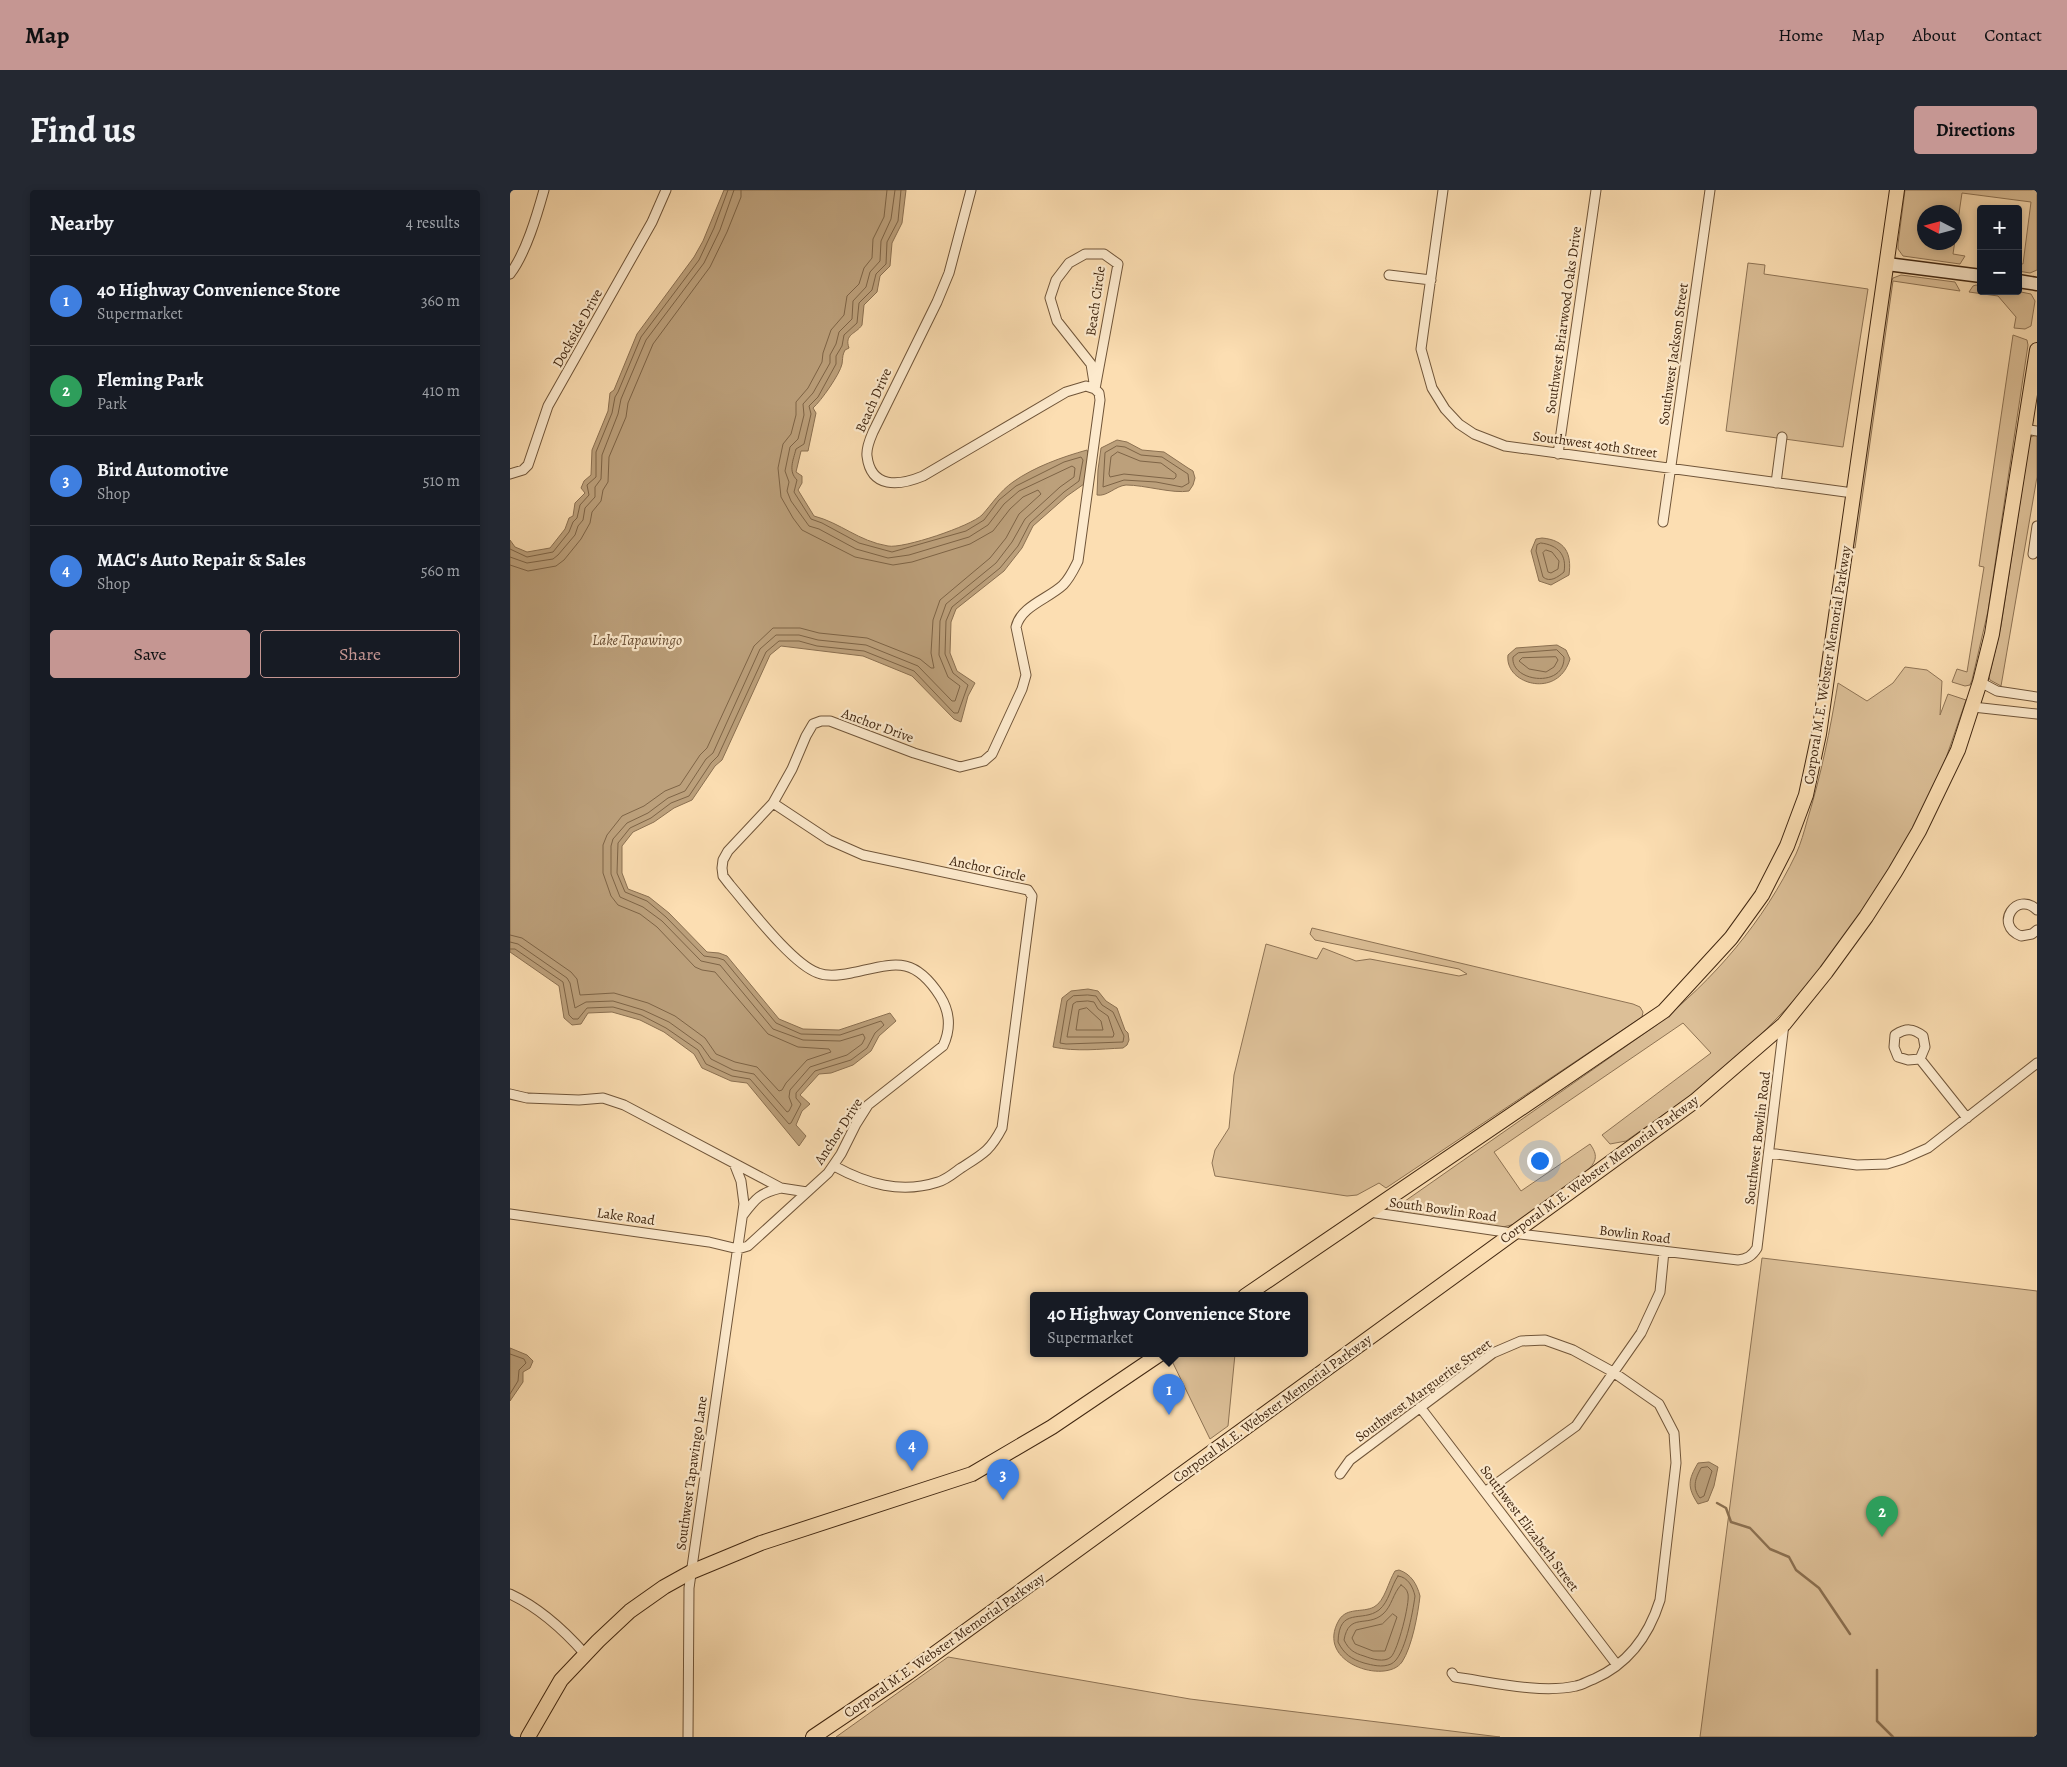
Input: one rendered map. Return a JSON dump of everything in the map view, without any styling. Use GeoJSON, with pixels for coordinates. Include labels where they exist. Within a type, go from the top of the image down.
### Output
{"type":"FeatureCollection","features":[{"type":"Feature","properties":{"kind":"main road","name":"Corporal M.E. Webster Memorial Parkway"},"geometry":{"type":"LineString","coordinates":[[1251,1292],[1664,1011],[1731,938],[1762,895],[1788,846],[1806,795],[1819,734],[1897,190]]}},
{"type":"Feature","properties":{"kind":"main road"},"geometry":{"type":"LineString","coordinates":[[1887,264],[1977,275]]}},
{"type":"Feature","properties":{"kind":"main road"},"geometry":{"type":"LineString","coordinates":[[2022,282],[2037,284]]}},
{"type":"Feature","properties":{"kind":"main road","name":"Corporal M.E. Webster Memorial Parkway"},"geometry":{"type":"LineString","coordinates":[[814,1737],[908,1673],[1695,1100],[1784,1024],[1838,956],[1895,872],[1920,831],[1958,750],[1973,707],[1992,634],[2031,430],[2037,350]]}},
{"type":"Feature","properties":{"kind":"main road"},"geometry":{"type":"LineString","coordinates":[[528,1737],[561,1680],[630,1611],[664,1586],[691,1572],[761,1543],[972,1474],[1052,1427],[1156,1357]]}},
{"type":"Feature","properties":{"kind":"street"},"geometry":{"type":"LineString","coordinates":[[510,274],[528,238],[544,190]]}},
{"type":"Feature","properties":{"kind":"street","name":"Dockside Drive"},"geometry":{"type":"LineString","coordinates":[[510,474],[523,470],[528,465],[548,406],[652,222],[666,190]]}},
{"type":"Feature","properties":{"kind":"street","name":"Beach Drive"},"geometry":{"type":"LineString","coordinates":[[972,190],[949,273],[937,302],[872,432],[866,454],[876,475],[881,480],[887,482],[897,484],[909,482],[923,476],[1066,392],[1086,386],[1095,389]]}},
{"type":"Feature","properties":{"kind":"street","name":"Southwest 40th Street"},"geometry":{"type":"LineString","coordinates":[[1443,190],[1421,349],[1432,388],[1445,409],[1459,424],[1474,434],[1505,446],[1853,493]]}},
{"type":"Feature","properties":{"kind":"street","name":"Southwest Briarwood Oaks Drive"},"geometry":{"type":"LineString","coordinates":[[1558,454],[1596,190]]}},
{"type":"Feature","properties":{"kind":"street","name":"Southwest Jackson Street"},"geometry":{"type":"LineString","coordinates":[[1663,522],[1710,190]]}},
{"type":"Feature","properties":{"kind":"street","name":"Beach Circle"},"geometry":{"type":"LineString","coordinates":[[1085,254],[1104,254],[1118,264],[1095,389],[1091,364],[1057,321],[1050,298],[1056,280],[1068,263],[1085,254]]}},
{"type":"Feature","properties":{"kind":"street"},"geometry":{"type":"LineString","coordinates":[[1389,275],[1430,280]]}},
{"type":"Feature","properties":{"kind":"street","name":"Anchor Drive"},"geometry":{"type":"LineString","coordinates":[[738,1249],[748,1246],[834,1166],[868,1105],[943,1046],[947,1039],[949,1019],[945,1006],[931,984],[919,972],[908,966],[897,964],[840,975],[818,974],[804,966],[789,953],[723,876],[723,860],[728,850],[774,803],[792,769],[806,736],[814,724],[821,721],[830,721],[914,753],[960,768],[984,762],[992,754],[1022,689],[1026,675],[1016,627],[1018,621],[1024,612],[1063,585],[1071,576],[1078,561],[1100,400],[1099,393],[1095,389]]}},
{"type":"Feature","properties":{"kind":"street"},"geometry":{"type":"LineString","coordinates":[[1776,483],[1782,436]]}},
{"type":"Feature","properties":{"kind":"street"},"geometry":{"type":"LineString","coordinates":[[2033,554],[2037,526]]}},
{"type":"Feature","properties":{"kind":"street"},"geometry":{"type":"LineString","coordinates":[[1980,682],[1997,691],[2037,697]]}},
{"type":"Feature","properties":{"kind":"street"},"geometry":{"type":"LineString","coordinates":[[1973,707],[2037,714]]}},
{"type":"Feature","properties":{"kind":"street","name":"Anchor Circle"},"geometry":{"type":"LineString","coordinates":[[774,803],[829,840],[864,855],[1028,890],[1032,896],[1002,1128],[987,1152],[940,1182],[915,1187],[897,1188],[875,1184],[854,1177],[834,1166]]}},
{"type":"Feature","properties":{"kind":"street"},"geometry":{"type":"LineString","coordinates":[[2037,910],[2031,905],[2021,904],[2012,910],[2009,915],[2009,926],[2012,930],[2021,936],[2035,932],[2037,943]]}},
{"type":"Feature","properties":{"kind":"street","name":"Southwest Bowlin Road"},"geometry":{"type":"LineString","coordinates":[[1753,1254],[1757,1248],[1784,1024]]}},
{"type":"Feature","properties":{"kind":"street"},"geometry":{"type":"LineString","coordinates":[[1920,1059],[1967,1118]]}},
{"type":"Feature","properties":{"kind":"street"},"geometry":{"type":"LineString","coordinates":[[1769,1153],[1843,1164],[1887,1164],[1928,1148],[2037,1063]]}},
{"type":"Feature","properties":{"kind":"street"},"geometry":{"type":"LineString","coordinates":[[510,1094],[526,1098],[578,1100],[603,1098],[624,1104],[781,1188],[807,1192]]}},
{"type":"Feature","properties":{"kind":"street"},"geometry":{"type":"LineString","coordinates":[[734,1163],[739,1172],[744,1191],[743,1215]]}},
{"type":"Feature","properties":{"kind":"street"},"geometry":{"type":"LineString","coordinates":[[743,1215],[758,1196],[766,1191],[781,1188]]}},
{"type":"Feature","properties":{"kind":"street","name":"South Bowlin Road"},"geometry":{"type":"LineString","coordinates":[[1369,1212],[1512,1233]]}},
{"type":"Feature","properties":{"kind":"street","name":"Lake Road"},"geometry":{"type":"LineString","coordinates":[[510,1214],[709,1242],[738,1249]]}},
{"type":"Feature","properties":{"kind":"street","name":"Southwest Tapawingo Lane"},"geometry":{"type":"LineString","coordinates":[[688,1737],[689,1588],[743,1215]]}},
{"type":"Feature","properties":{"kind":"street","name":"Bowlin Road"},"geometry":{"type":"LineString","coordinates":[[1512,1233],[1738,1260],[1745,1259],[1753,1254]]}},
{"type":"Feature","properties":{"kind":"street"},"geometry":{"type":"LineString","coordinates":[[1485,1492],[1576,1426],[1641,1333],[1660,1292],[1664,1251]]}},
{"type":"Feature","properties":{"kind":"street","name":"Southwest Marguerite Street"},"geometry":{"type":"LineString","coordinates":[[1340,1474],[1350,1460],[1492,1354],[1521,1341],[1545,1340],[1573,1350],[1613,1372],[1659,1404],[1674,1433],[1676,1463],[1660,1600],[1654,1619],[1633,1652],[1609,1672],[1576,1686],[1536,1689],[1455,1677],[1452,1673]]}},
{"type":"Feature","properties":{"kind":"street","name":"Southwest Elizabeth Street"},"geometry":{"type":"LineString","coordinates":[[1420,1407],[1617,1665]]}},
{"type":"Feature","properties":{"kind":"street"},"geometry":{"type":"LineString","coordinates":[[510,1594],[539,1610],[565,1632],[585,1654]]}},
{"type":"Feature","properties":{"kind":"shaded area"},"geometry":{"type":"Polygon","coordinates":[[[1905,190],[2037,190],[2037,270],[2030,273],[2022,272],[2022,264],[2031,202],[1962,193],[1960,205],[1917,205],[1917,250],[1954,250],[1953,254],[1965,256],[1960,264],[1903,256],[1898,249],[1905,190]]]}},
{"type":"Feature","properties":{"kind":"shaded area"},"geometry":{"type":"Polygon","coordinates":[[[1748,263],[1765,265],[1764,274],[1868,289],[1843,447],[1726,431],[1748,263]]]}},
{"type":"Feature","properties":{"kind":"shaded area"},"geometry":{"type":"Polygon","coordinates":[[[1901,275],[1955,282],[1960,291],[1893,281],[1855,548],[1853,547],[1889,287],[1893,278],[1901,275]]]}},
{"type":"Feature","properties":{"kind":"shaded area"},"geometry":{"type":"Polygon","coordinates":[[[1977,285],[1977,293],[1969,292],[1973,286],[1977,285]]]}},
{"type":"Feature","properties":{"kind":"shaded area"},"geometry":{"type":"Polygon","coordinates":[[[2022,292],[2031,294],[2035,301],[2031,326],[2025,329],[2014,328],[2016,317],[1998,296],[1991,295],[2022,295],[2022,292]]]}},
{"type":"Feature","properties":{"kind":"shaded area"},"geometry":{"type":"Polygon","coordinates":[[[2013,335],[2027,340],[2028,345],[1988,611],[1972,680],[1970,685],[1965,686],[1952,682],[1957,669],[1967,672],[1984,567],[1979,566],[2013,335]]]}},
{"type":"Feature","properties":{"kind":"shaded area"},"geometry":{"type":"Polygon","coordinates":[[[2037,435],[2037,477],[2001,686],[1990,680],[1989,677],[2001,626],[2030,437],[2037,435]]]}},
{"type":"Feature","properties":{"kind":"shaded area"},"geometry":{"type":"Polygon","coordinates":[[[1905,667],[1927,670],[1942,681],[1940,715],[1948,694],[1966,700],[1946,758],[1925,806],[1901,851],[1878,890],[1805,989],[1754,1042],[1690,1096],[1626,1141],[1610,1144],[1602,1135],[1711,1053],[1683,1023],[1494,1152],[1521,1191],[1590,1144],[1594,1151],[1595,1158],[1593,1164],[1587,1171],[1515,1224],[1503,1227],[1398,1212],[1398,1206],[1655,1026],[1677,1008],[1717,969],[1736,948],[1769,903],[1798,850],[1821,770],[1838,683],[1867,701],[1893,683],[1905,667]]]}},
{"type":"Feature","properties":{"kind":"shaded area"},"geometry":{"type":"Polygon","coordinates":[[[1312,928],[1633,1004],[1640,1007],[1643,1012],[1642,1017],[1386,1188],[1379,1183],[1357,1195],[1347,1196],[1215,1176],[1212,1163],[1215,1150],[1229,1128],[1234,1075],[1266,944],[1317,959],[1323,948],[1356,961],[1370,959],[1459,976],[1467,974],[1459,969],[1315,940],[1310,934],[1312,928]]]}},
{"type":"Feature","properties":{"kind":"shaded area"},"geometry":{"type":"Polygon","coordinates":[[[1762,1258],[2037,1291],[2037,1737],[1700,1737],[1762,1258]]]}},
{"type":"Feature","properties":{"kind":"shaded area"},"geometry":{"type":"Polygon","coordinates":[[[1174,1357],[1235,1357],[1228,1426],[1210,1439],[1171,1359],[1174,1357]]]}},
{"type":"Feature","properties":{"kind":"shaded area"},"geometry":{"type":"Polygon","coordinates":[[[948,1657],[1190,1699],[1500,1737],[836,1737],[948,1657]]]}},
{"type":"Feature","properties":{"kind":"water","name":"Lake Tapawingo"},"geometry":{"type":"Polygon","coordinates":[[[724,190],[906,190],[902,223],[892,243],[890,266],[880,276],[877,292],[864,305],[862,325],[849,337],[849,348],[844,352],[838,374],[813,408],[816,413],[808,451],[801,451],[796,472],[802,476],[802,483],[798,490],[814,516],[877,544],[896,546],[907,544],[975,520],[982,515],[1008,486],[1039,467],[1087,450],[1089,456],[1084,484],[1067,496],[1033,526],[1022,548],[1004,571],[956,609],[951,622],[950,653],[957,671],[975,683],[968,696],[961,722],[954,719],[912,676],[863,656],[781,646],[770,655],[722,760],[715,766],[692,800],[674,808],[654,822],[633,832],[622,846],[622,873],[628,889],[649,897],[669,913],[707,952],[727,956],[779,1019],[803,1029],[839,1030],[890,1013],[896,1021],[879,1036],[871,1051],[853,1065],[831,1073],[819,1074],[800,1095],[810,1104],[802,1111],[796,1125],[806,1136],[799,1146],[747,1083],[731,1081],[702,1068],[694,1054],[664,1032],[640,1020],[612,1012],[588,1013],[581,1024],[572,1025],[564,1018],[559,986],[510,952],[510,540],[515,547],[527,552],[550,548],[565,529],[569,518],[573,516],[575,503],[585,493],[581,488],[584,481],[591,475],[592,450],[608,411],[610,393],[614,390],[637,334],[694,257],[703,241],[724,190]]]}},
{"type":"Feature","properties":{"kind":"water"},"geometry":{"type":"Polygon","coordinates":[[[1117,440],[1127,442],[1142,450],[1164,452],[1193,471],[1195,478],[1193,485],[1189,491],[1182,492],[1126,485],[1097,495],[1101,448],[1117,440]]]}},
{"type":"Feature","properties":{"kind":"water"},"geometry":{"type":"Polygon","coordinates":[[[1536,539],[1550,539],[1561,545],[1568,554],[1569,575],[1551,585],[1539,581],[1531,551],[1536,539]]]}},
{"type":"Feature","properties":{"kind":"water"},"geometry":{"type":"Polygon","coordinates":[[[1557,645],[1566,650],[1570,659],[1564,672],[1555,680],[1533,683],[1523,680],[1514,674],[1509,665],[1508,655],[1516,648],[1557,645]]]}},
{"type":"Feature","properties":{"kind":"water"},"geometry":{"type":"Polygon","coordinates":[[[1088,989],[1098,991],[1106,1001],[1117,1008],[1125,1030],[1128,1033],[1129,1040],[1123,1048],[1079,1050],[1053,1047],[1062,998],[1071,991],[1088,989]]]}},
{"type":"Feature","properties":{"kind":"water"},"geometry":{"type":"Polygon","coordinates":[[[510,1348],[527,1355],[533,1361],[530,1368],[523,1372],[523,1382],[510,1401],[510,1348]]]}},
{"type":"Feature","properties":{"kind":"water"},"geometry":{"type":"Polygon","coordinates":[[[1709,1462],[1718,1467],[1714,1486],[1708,1501],[1698,1504],[1690,1484],[1692,1474],[1698,1463],[1709,1462]]]}},
{"type":"Feature","properties":{"kind":"water"},"geometry":{"type":"Polygon","coordinates":[[[1399,1570],[1413,1580],[1420,1596],[1414,1630],[1406,1656],[1394,1669],[1382,1671],[1368,1670],[1355,1666],[1344,1658],[1336,1648],[1334,1635],[1339,1620],[1346,1613],[1369,1609],[1378,1604],[1384,1596],[1395,1571],[1399,1570]]]}},
{"type":"Feature","properties":{"kind":"waterway"},"geometry":{"type":"LineString","coordinates":[[1717,1503],[1726,1508],[1731,1522],[1750,1528],[1770,1549],[1789,1557],[1796,1570],[1819,1588],[1850,1634]]}},
{"type":"Feature","properties":{"kind":"waterway"},"geometry":{"type":"LineString","coordinates":[[1877,1670],[1877,1721],[1893,1737]]}},
{"type":"Feature","properties":{"kind":"place","name":"40 Highway Convenience Store"},"geometry":{"type":"Point","coordinates":[1169,1415]}},
{"type":"Feature","properties":{"kind":"place","name":"MAC's Auto Repair & Sales"},"geometry":{"type":"Point","coordinates":[912,1471]}},
{"type":"Feature","properties":{"kind":"place","name":"Bird Automotive"},"geometry":{"type":"Point","coordinates":[1003,1500]}},
{"type":"Feature","properties":{"kind":"place","name":"Fleming Park"},"geometry":{"type":"Point","coordinates":[1882,1537]}}]}
